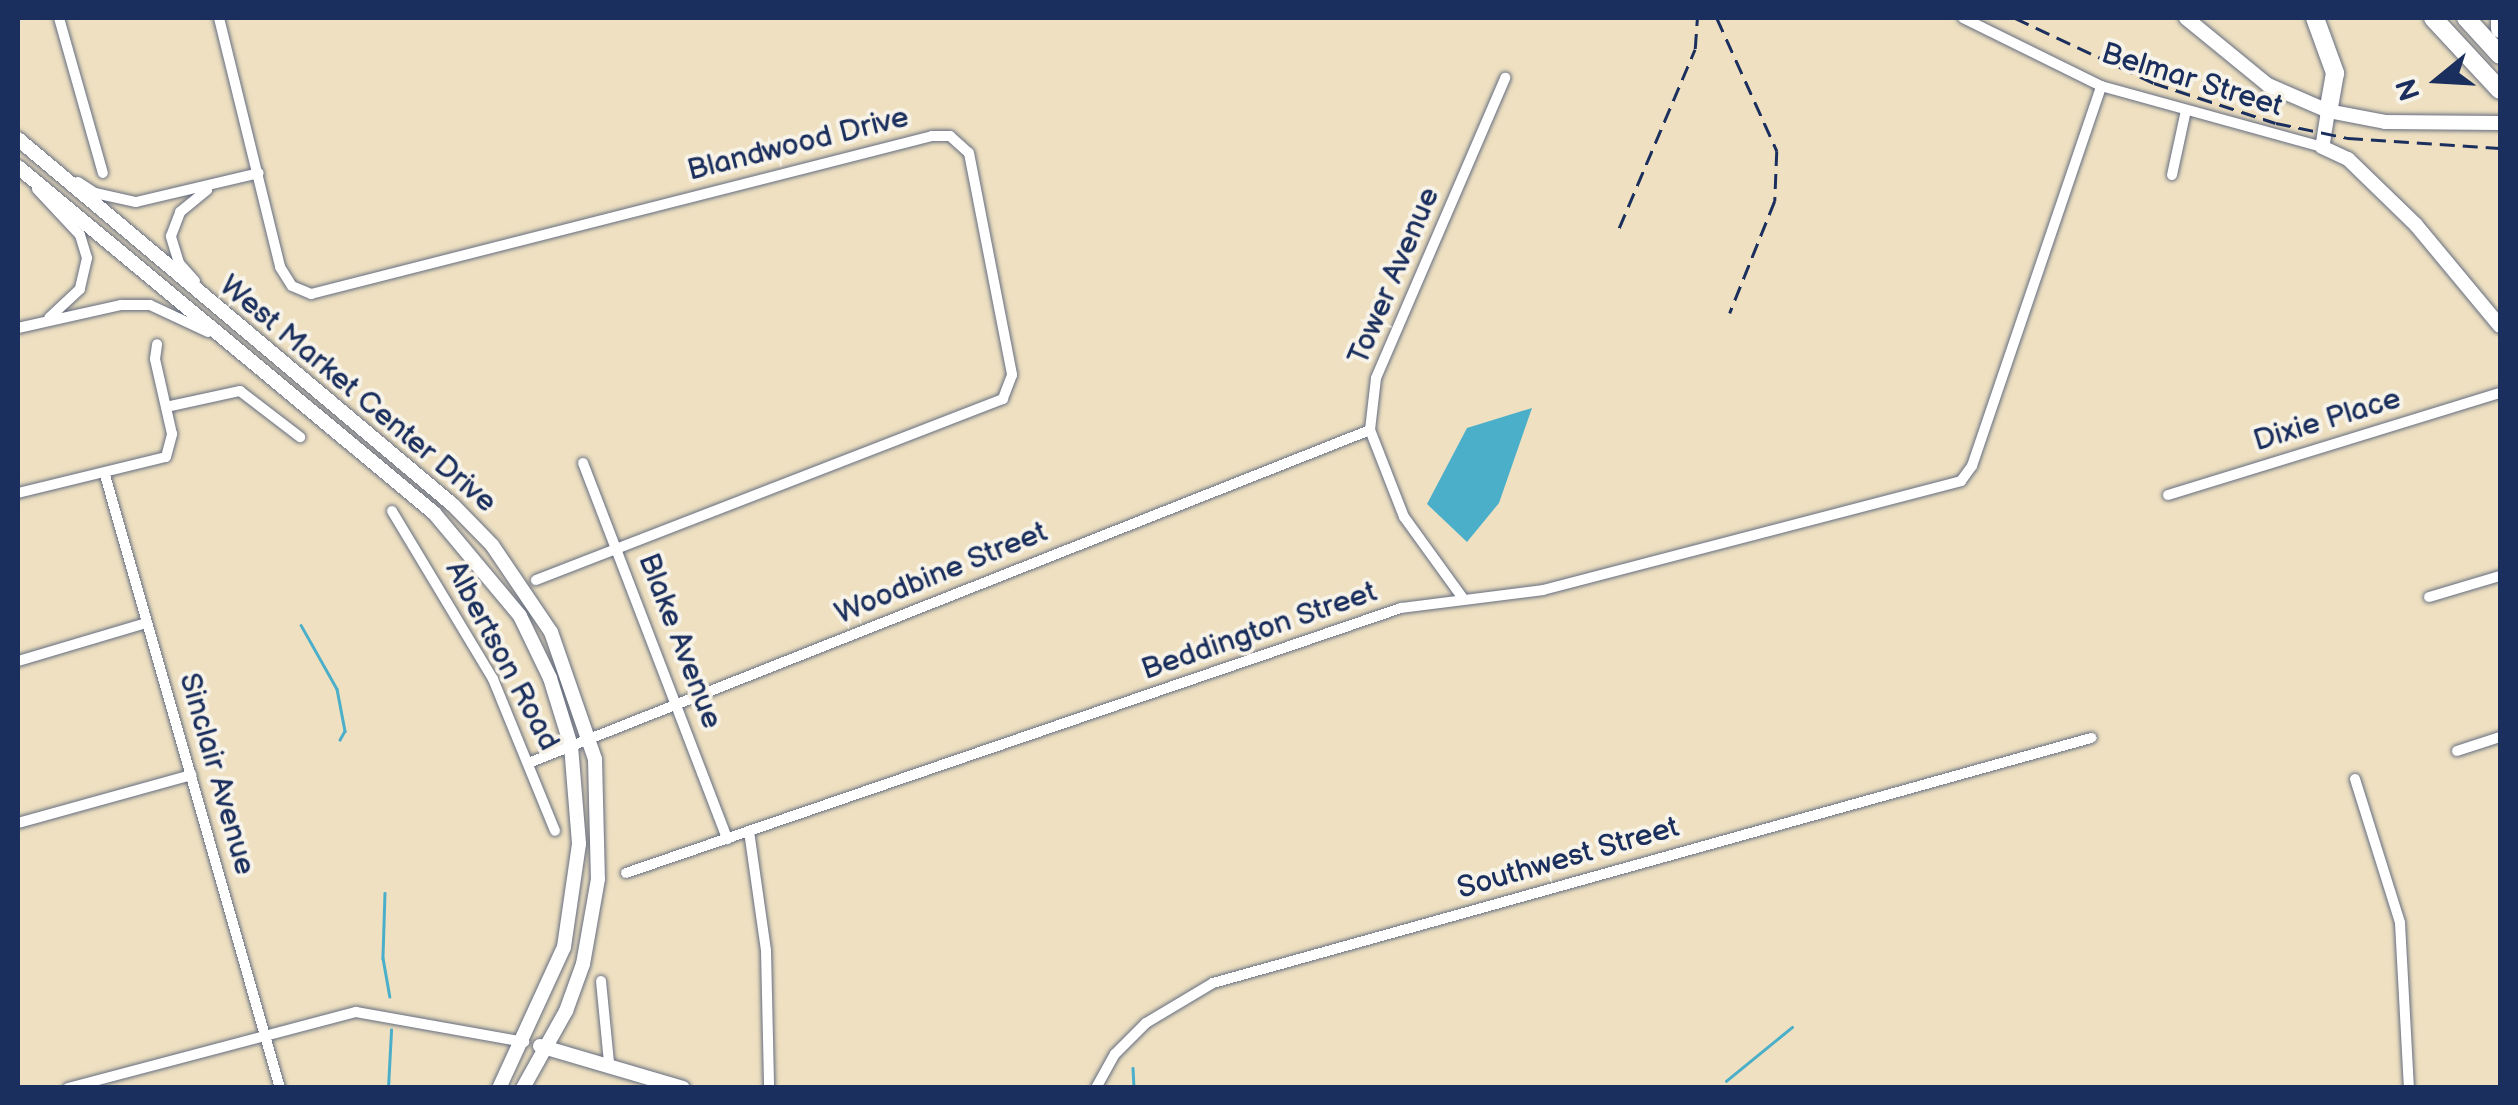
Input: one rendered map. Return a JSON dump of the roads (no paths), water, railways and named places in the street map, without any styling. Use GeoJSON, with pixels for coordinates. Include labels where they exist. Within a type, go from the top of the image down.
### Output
{"type":"FeatureCollection","features":[{"type":"Feature","properties":{"kind":"highway"},"geometry":{"type":"LineString","coordinates":[[2314,18],[2335,73],[2328,112]]}},
{"type":"Feature","properties":{"kind":"highway"},"geometry":{"type":"LineString","coordinates":[[2433,18],[2500,90]]}},
{"type":"Feature","properties":{"kind":"highway"},"geometry":{"type":"LineString","coordinates":[[2466,18],[2500,55]]}},
{"type":"Feature","properties":{"kind":"highway"},"geometry":{"type":"LineString","coordinates":[[2500,20],[2500,29]]}},
{"type":"Feature","properties":{"kind":"main road"},"geometry":{"type":"LineString","coordinates":[[2186,18],[2268,85],[2328,112],[2385,122],[2500,123]]}},
{"type":"Feature","properties":{"kind":"main road"},"geometry":{"type":"LineString","coordinates":[[2328,112],[2322,146],[2348,159],[2416,224],[2500,326]]}},
{"type":"Feature","properties":{"kind":"main road","name":"West Market Center Drive"},"geometry":{"type":"LineString","coordinates":[[18,140],[50,172],[453,505],[492,545],[551,632],[590,738],[600,838],[594,916],[583,964],[523,1088]]}},
{"type":"Feature","properties":{"kind":"main road","name":"West Market Center Drive"},"geometry":{"type":"LineString","coordinates":[[21,170],[461,540],[520,616],[550,678],[570,746],[579,844],[574,899],[549,992],[500,1088]]}},
{"type":"Feature","properties":{"kind":"main road"},"geometry":{"type":"LineString","coordinates":[[526,1042],[627,1068],[684,1088]]}},
{"type":"Feature","properties":{"kind":"street"},"geometry":{"type":"LineString","coordinates":[[58,18],[104,173]]}},
{"type":"Feature","properties":{"kind":"street","name":"Blandwood Drive"},"geometry":{"type":"LineString","coordinates":[[219,18],[285,278],[312,294],[932,136],[963,145],[1012,375],[1003,399],[536,580]]}},
{"type":"Feature","properties":{"kind":"street","name":"Belmar Street"},"geometry":{"type":"LineString","coordinates":[[1964,18],[2101,86],[2322,146]]}},
{"type":"Feature","properties":{"kind":"street","name":"Tower Avenue"},"geometry":{"type":"LineString","coordinates":[[1462,597],[1404,517],[1370,430],[1376,378],[1504,78]]}},
{"type":"Feature","properties":{"kind":"street","name":"Beddington Street"},"geometry":{"type":"LineString","coordinates":[[626,873],[1401,608],[1462,597],[1543,590],[1924,496],[1961,481],[1972,466],[2101,86]]}},
{"type":"Feature","properties":{"kind":"street"},"geometry":{"type":"LineString","coordinates":[[2172,174],[2186,110]]}},
{"type":"Feature","properties":{"kind":"street"},"geometry":{"type":"LineString","coordinates":[[21,170],[80,235],[86,258],[80,289],[43,322]]}},
{"type":"Feature","properties":{"kind":"street"},"geometry":{"type":"LineString","coordinates":[[50,172],[95,194],[136,202],[259,174]]}},
{"type":"Feature","properties":{"kind":"street"},"geometry":{"type":"LineString","coordinates":[[212,186],[180,212],[172,246],[179,263],[232,321]]}},
{"type":"Feature","properties":{"kind":"street"},"geometry":{"type":"LineString","coordinates":[[18,328],[150,306],[220,338]]}},
{"type":"Feature","properties":{"kind":"street"},"geometry":{"type":"LineString","coordinates":[[18,493],[159,462],[170,452],[157,344]]}},
{"type":"Feature","properties":{"kind":"street"},"geometry":{"type":"LineString","coordinates":[[166,407],[240,392],[300,436]]}},
{"type":"Feature","properties":{"kind":"street","name":"Dixie Place"},"geometry":{"type":"LineString","coordinates":[[2168,495],[2500,393]]}},
{"type":"Feature","properties":{"kind":"street","name":"Woodbine Street"},"geometry":{"type":"LineString","coordinates":[[530,762],[1370,430]]}},
{"type":"Feature","properties":{"kind":"street","name":"Blake Avenue"},"geometry":{"type":"LineString","coordinates":[[583,463],[728,838]]}},
{"type":"Feature","properties":{"kind":"street","name":"Sinclair Avenue"},"geometry":{"type":"LineString","coordinates":[[105,475],[280,1088]]}},
{"type":"Feature","properties":{"kind":"street","name":"Albertson Road"},"geometry":{"type":"LineString","coordinates":[[392,511],[457,612],[530,762],[555,830]]}},
{"type":"Feature","properties":{"kind":"street"},"geometry":{"type":"LineString","coordinates":[[2429,597],[2500,576]]}},
{"type":"Feature","properties":{"kind":"street"},"geometry":{"type":"LineString","coordinates":[[18,660],[146,624]]}},
{"type":"Feature","properties":{"kind":"street"},"geometry":{"type":"LineString","coordinates":[[2457,751],[2500,736]]}},
{"type":"Feature","properties":{"kind":"street","name":"Southwest Street"},"geometry":{"type":"LineString","coordinates":[[1096,1088],[1116,1054],[1146,1023],[1214,984],[2091,738]]}},
{"type":"Feature","properties":{"kind":"street"},"geometry":{"type":"LineString","coordinates":[[18,823],[191,775]]}},
{"type":"Feature","properties":{"kind":"street"},"geometry":{"type":"LineString","coordinates":[[2355,778],[2400,923],[2409,1088]]}},
{"type":"Feature","properties":{"kind":"street"},"geometry":{"type":"LineString","coordinates":[[748,832],[766,951],[769,1088]]}},
{"type":"Feature","properties":{"kind":"street"},"geometry":{"type":"LineString","coordinates":[[601,981],[609,1063]]}},
{"type":"Feature","properties":{"kind":"street"},"geometry":{"type":"LineString","coordinates":[[68,1088],[363,1012],[526,1042]]}},
{"type":"Feature","properties":{"kind":"street"},"geometry":{"type":"LineString","coordinates":[[626,1088],[627,1068]]}},
{"type":"Feature","properties":{"kind":"water"},"geometry":{"type":"Polygon","coordinates":[[[1532,408],[1499,503],[1467,542],[1427,504],[1467,428],[1532,408]]]}},
{"type":"Feature","properties":{"kind":"waterway"},"geometry":{"type":"LineString","coordinates":[[301,625],[337,689],[345,731],[340,740]]}},
{"type":"Feature","properties":{"kind":"waterway"},"geometry":{"type":"LineString","coordinates":[[385,893],[383,958],[390,996]]}},
{"type":"Feature","properties":{"kind":"waterway"},"geometry":{"type":"LineString","coordinates":[[1726,1081],[1792,1027]]}},
{"type":"Feature","properties":{"kind":"waterway"},"geometry":{"type":"LineString","coordinates":[[388,1088],[391,1030]]}},
{"type":"Feature","properties":{"kind":"waterway"},"geometry":{"type":"LineString","coordinates":[[1133,1068],[1134,1088]]}},
{"type":"Feature","properties":{"kind":"railway"},"geometry":{"type":"LineString","coordinates":[[1619,228],[1695,49],[1697,18]]}},
{"type":"Feature","properties":{"kind":"railway"},"geometry":{"type":"LineString","coordinates":[[1717,18],[1777,151],[1775,201],[1730,313]]}},
{"type":"Feature","properties":{"kind":"railway"},"geometry":{"type":"LineString","coordinates":[[2015,18],[2154,83],[2276,123],[2348,138],[2500,148]]}}]}
